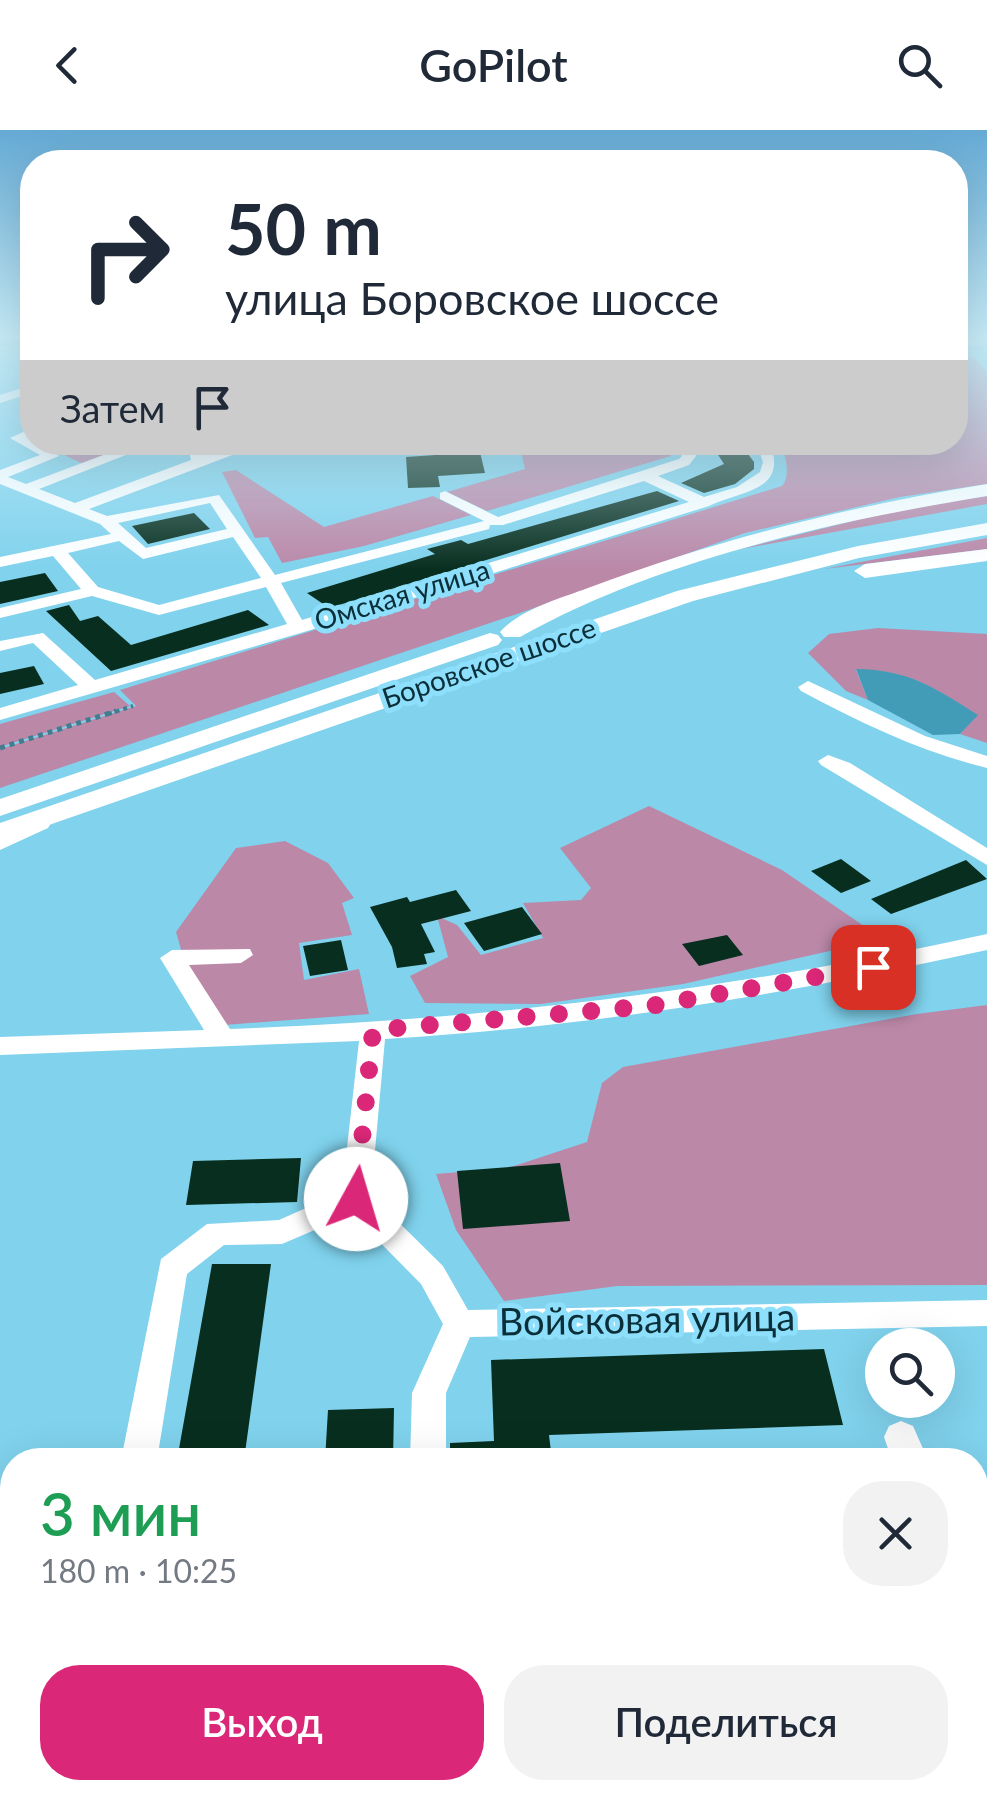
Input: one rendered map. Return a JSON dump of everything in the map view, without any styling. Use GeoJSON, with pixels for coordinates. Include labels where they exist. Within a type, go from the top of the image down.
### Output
{"type":"FeatureCollection","features":[{"type":"Feature","properties":{"kind":"main road"},"geometry":{"type":"LineString","coordinates":[[512,632],[560,605],[738,542],[868,510],[987,490]]}},
{"type":"Feature","properties":{"kind":"main road","name":"Боровское шоссе"},"geometry":{"type":"LineString","coordinates":[[0,833],[43,807],[512,632],[783,550],[987,512]]}},
{"type":"Feature","properties":{"kind":"main road","name":"Боровское шоссе"},"geometry":{"type":"LineString","coordinates":[[0,808],[43,807],[759,575],[987,529]]}},
{"type":"Feature","properties":{"kind":"main road"},"geometry":{"type":"LineString","coordinates":[[587,628],[811,578],[987,555]]}},
{"type":"Feature","properties":{"kind":"street"},"geometry":{"type":"LineString","coordinates":[[0,477],[50,455]]}},
{"type":"Feature","properties":{"kind":"street"},"geometry":{"type":"LineString","coordinates":[[26,489],[117,455]]}},
{"type":"Feature","properties":{"kind":"street"},"geometry":{"type":"LineString","coordinates":[[198,455],[200,462]]}},
{"type":"Feature","properties":{"kind":"street"},"geometry":{"type":"LineString","coordinates":[[77,508],[217,455]]}},
{"type":"Feature","properties":{"kind":"street"},"geometry":{"type":"LineString","coordinates":[[7,612],[92,591],[159,610],[493,528],[684,462],[688,455]]}},
{"type":"Feature","properties":{"kind":"street","name":"Омская улица"},"geometry":{"type":"LineString","coordinates":[[0,714],[298,628],[525,549],[704,503],[742,490],[768,474],[768,455]]}},
{"type":"Feature","properties":{"kind":"street"},"geometry":{"type":"LineString","coordinates":[[645,476],[704,503]]}},
{"type":"Feature","properties":{"kind":"street"},"geometry":{"type":"LineString","coordinates":[[0,477],[106,521],[143,554],[238,531]]}},
{"type":"Feature","properties":{"kind":"street"},"geometry":{"type":"LineString","coordinates":[[445,496],[493,528]]}},
{"type":"Feature","properties":{"kind":"street"},"geometry":{"type":"LineString","coordinates":[[106,521],[214,498],[272,582],[298,628]]}},
{"type":"Feature","properties":{"kind":"street"},"geometry":{"type":"LineString","coordinates":[[0,562],[122,536]]}},
{"type":"Feature","properties":{"kind":"street"},"geometry":{"type":"LineString","coordinates":[[57,550],[92,591]]}},
{"type":"Feature","properties":{"kind":"street"},"geometry":{"type":"LineString","coordinates":[[7,612],[92,688]]}},
{"type":"Feature","properties":{"kind":"street"},"geometry":{"type":"LineString","coordinates":[[0,646],[37,638]]}},
{"type":"Feature","properties":{"kind":"street"},"geometry":{"type":"LineString","coordinates":[[808,687],[914,740],[943,752],[987,762]]}},
{"type":"Feature","properties":{"kind":"street"},"geometry":{"type":"LineString","coordinates":[[828,761],[844,767],[987,858]]}},
{"type":"Feature","properties":{"kind":"street"},"geometry":{"type":"LineString","coordinates":[[0,800],[43,807]]}},
{"type":"Feature","properties":{"kind":"street"},"geometry":{"type":"LineString","coordinates":[[0,844],[43,807]]}},
{"type":"Feature","properties":{"kind":"street"},"geometry":{"type":"LineString","coordinates":[[0,1046],[373,1030],[650,1006],[781,985],[987,942]]}},
{"type":"Feature","properties":{"kind":"street"},"geometry":{"type":"LineString","coordinates":[[222,1037],[172,958],[241,955]]}},
{"type":"Feature","properties":{"kind":"street"},"geometry":{"type":"LineString","coordinates":[[141,1448],[172,1268],[218,1233],[282,1232],[356,1199],[373,1030]]}},
{"type":"Feature","properties":{"kind":"street","name":"Войсковая улица"},"geometry":{"type":"LineString","coordinates":[[356,1199],[432,1276],[460,1324],[987,1313]]}},
{"type":"Feature","properties":{"kind":"street"},"geometry":{"type":"LineString","coordinates":[[428,1448],[429,1393],[460,1324]]}},
{"type":"Feature","properties":{"kind":"path"},"geometry":{"type":"LineString","coordinates":[[0,748],[133,706]]}},
{"type":"Feature","properties":{"kind":"shaded area"},"geometry":{"type":"Polygon","coordinates":[[[968,415],[987,415],[987,484],[900,497],[745,533],[0,788],[0,749],[136,706],[120,690],[782,486],[784,455],[968,455],[968,415]]]}},
{"type":"Feature","properties":{"kind":"shaded area"},"geometry":{"type":"Polygon","coordinates":[[[64,455],[110,455],[83,464],[64,455]]]}},
{"type":"Feature","properties":{"kind":"shaded area"},"geometry":{"type":"Polygon","coordinates":[[[522,455],[671,456],[487,511],[447,492],[525,469],[522,455]]]}},
{"type":"Feature","properties":{"kind":"shaded area"},"geometry":{"type":"Polygon","coordinates":[[[236,470],[324,527],[433,496],[471,515],[364,546],[282,563],[268,537],[255,538],[222,472],[236,470]]]}},
{"type":"Feature","properties":{"kind":"shaded area"},"geometry":{"type":"Polygon","coordinates":[[[987,496],[987,504],[741,549],[901,509],[987,496]]]}},
{"type":"Feature","properties":{"kind":"shaded area"},"geometry":{"type":"Polygon","coordinates":[[[987,538],[987,549],[824,569],[987,538]]]}},
{"type":"Feature","properties":{"kind":"shaded area"},"geometry":{"type":"Polygon","coordinates":[[[878,628],[987,634],[987,743],[960,734],[977,715],[933,688],[891,673],[856,670],[868,700],[846,691],[808,653],[829,634],[878,628]]]}},
{"type":"Feature","properties":{"kind":"shaded area"},"geometry":{"type":"Polygon","coordinates":[[[114,692],[130,706],[0,747],[0,724],[114,692]]]}},
{"type":"Feature","properties":{"kind":"shaded area"},"geometry":{"type":"Polygon","coordinates":[[[649,806],[782,870],[883,939],[683,984],[541,1004],[425,1003],[410,976],[448,957],[437,916],[457,925],[481,955],[543,938],[523,903],[581,900],[591,888],[560,848],[649,806]]]}},
{"type":"Feature","properties":{"kind":"shaded area"},"geometry":{"type":"Polygon","coordinates":[[[285,841],[328,863],[354,898],[342,903],[352,935],[299,943],[304,980],[359,969],[369,1014],[224,1025],[184,960],[176,932],[236,848],[285,841]]]}},
{"type":"Feature","properties":{"kind":"shaded area"},"geometry":{"type":"Polygon","coordinates":[[[987,1005],[987,1285],[617,1286],[504,1301],[456,1230],[436,1174],[508,1168],[587,1142],[602,1083],[623,1067],[987,1005]]]}},
{"type":"Feature","properties":{"kind":"water"},"geometry":{"type":"Polygon","coordinates":[[[856,669],[891,673],[920,682],[978,715],[960,734],[933,735],[868,700],[856,669]]]}},
{"type":"Feature","properties":{"kind":"building"},"geometry":{"type":"Polygon","coordinates":[[[481,455],[485,473],[438,476],[440,487],[408,488],[406,457],[481,455]]]}},
{"type":"Feature","properties":{"kind":"building"},"geometry":{"type":"Polygon","coordinates":[[[718,455],[749,455],[754,469],[735,484],[704,493],[681,483],[724,464],[718,455]]]}},
{"type":"Feature","properties":{"kind":"building"},"geometry":{"type":"Polygon","coordinates":[[[657,491],[679,501],[329,608],[307,593],[435,554],[427,549],[461,540],[468,544],[657,491]]]}},
{"type":"Feature","properties":{"kind":"building"},"geometry":{"type":"Polygon","coordinates":[[[194,513],[210,529],[148,544],[132,526],[194,513]]]}},
{"type":"Feature","properties":{"kind":"building"},"geometry":{"type":"Polygon","coordinates":[[[45,573],[58,591],[0,604],[0,582],[45,573]]]}},
{"type":"Feature","properties":{"kind":"building"},"geometry":{"type":"Polygon","coordinates":[[[69,605],[80,621],[98,616],[131,645],[248,610],[269,625],[111,671],[46,611],[69,605]]]}},
{"type":"Feature","properties":{"kind":"building"},"geometry":{"type":"Polygon","coordinates":[[[34,666],[44,684],[0,694],[0,673],[34,666]]]}},
{"type":"Feature","properties":{"kind":"building"},"geometry":{"type":"Polygon","coordinates":[[[841,859],[871,881],[841,893],[811,871],[841,859]]]}},
{"type":"Feature","properties":{"kind":"building"},"geometry":{"type":"Polygon","coordinates":[[[966,860],[987,879],[891,914],[871,899],[966,860]]]}},
{"type":"Feature","properties":{"kind":"building"},"geometry":{"type":"Polygon","coordinates":[[[456,890],[471,911],[421,924],[435,952],[424,954],[427,964],[397,968],[392,947],[370,907],[456,890]]]}},
{"type":"Feature","properties":{"kind":"building"},"geometry":{"type":"Polygon","coordinates":[[[522,907],[542,934],[484,951],[464,923],[522,907]]]}},
{"type":"Feature","properties":{"kind":"building"},"geometry":{"type":"Polygon","coordinates":[[[727,935],[743,955],[699,966],[682,944],[727,935]]]}},
{"type":"Feature","properties":{"kind":"building"},"geometry":{"type":"Polygon","coordinates":[[[341,940],[348,970],[310,976],[303,946],[341,940]]]}},
{"type":"Feature","properties":{"kind":"building"},"geometry":{"type":"Polygon","coordinates":[[[301,1158],[297,1202],[186,1205],[193,1161],[301,1158]]]}},
{"type":"Feature","properties":{"kind":"building"},"geometry":{"type":"Polygon","coordinates":[[[560,1163],[570,1221],[463,1229],[457,1171],[560,1163]]]}},
{"type":"Feature","properties":{"kind":"building"},"geometry":{"type":"Polygon","coordinates":[[[212,1264],[271,1264],[246,1448],[179,1448],[212,1264]]]}},
{"type":"Feature","properties":{"kind":"building"},"geometry":{"type":"Polygon","coordinates":[[[824,1349],[843,1425],[549,1435],[551,1448],[450,1448],[450,1443],[494,1441],[491,1360],[824,1349]]]}},
{"type":"Feature","properties":{"kind":"building"},"geometry":{"type":"Polygon","coordinates":[[[394,1408],[393,1448],[326,1448],[328,1410],[394,1408]]]}},
{"type":"Feature","properties":{"kind":"route"},"geometry":{"type":"LineString","coordinates":[[356,1199],[373,1030],[650,1006],[873,967]]}}]}
